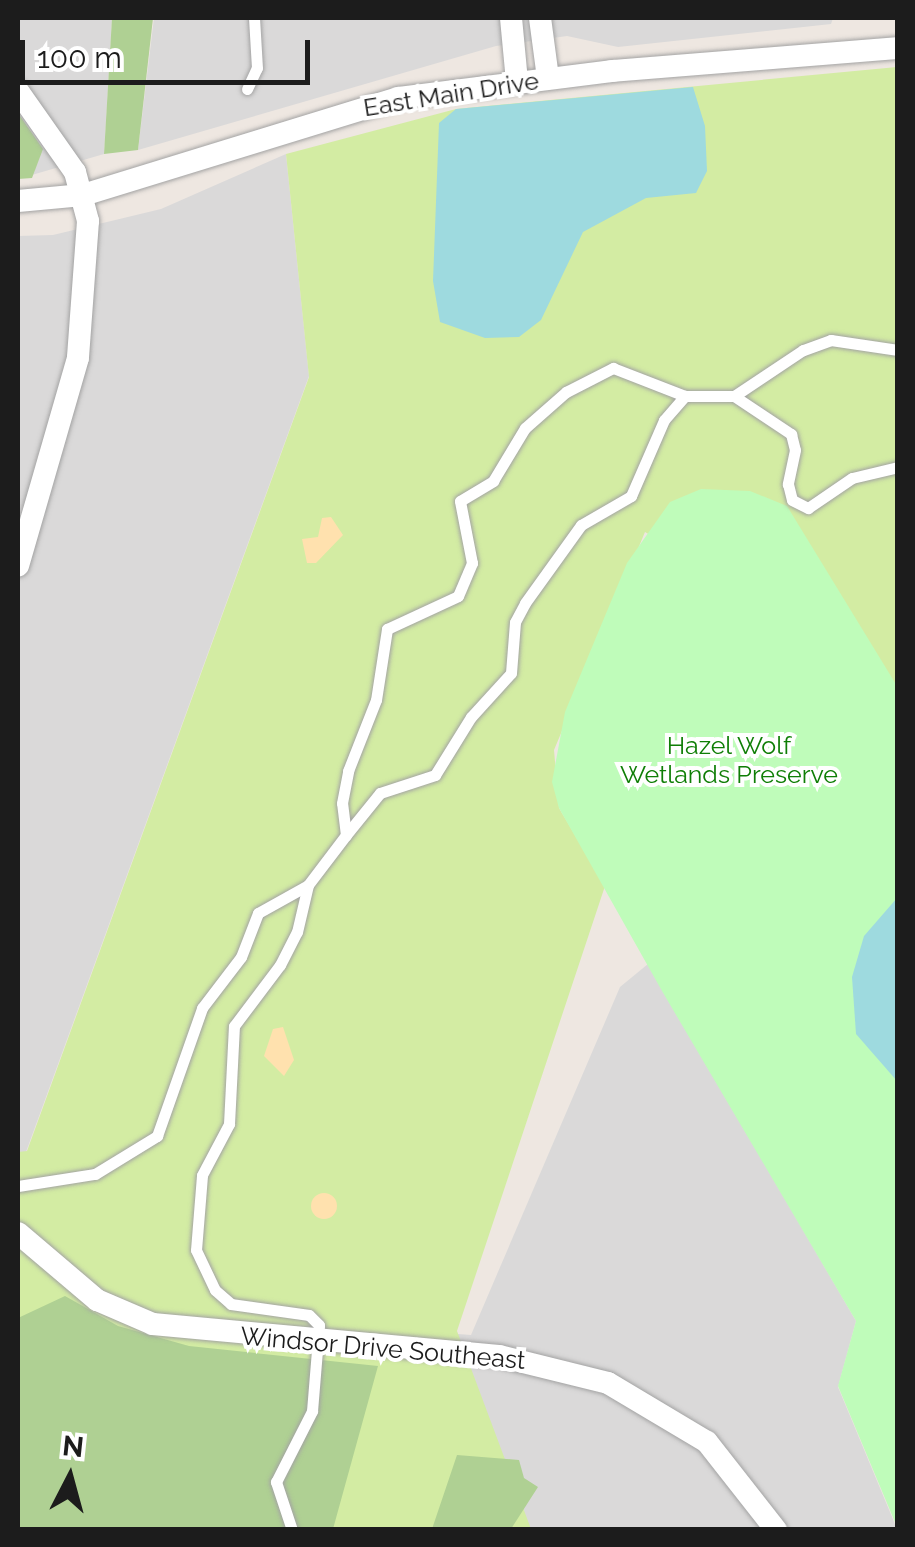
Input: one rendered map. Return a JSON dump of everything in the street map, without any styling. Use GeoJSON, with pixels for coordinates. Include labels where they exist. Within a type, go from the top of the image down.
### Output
{"type":"FeatureCollection","features":[{"type":"Feature","properties":{"kind":"street"},"geometry":{"type":"LineString","coordinates":[[511,18],[517,82]]}},
{"type":"Feature","properties":{"kind":"street"},"geometry":{"type":"LineString","coordinates":[[540,18],[548,78]]}},
{"type":"Feature","properties":{"kind":"street","name":"East Main Drive"},"geometry":{"type":"LineString","coordinates":[[18,201],[82,195],[350,110],[548,78],[898,48]]}},
{"type":"Feature","properties":{"kind":"street"},"geometry":{"type":"LineString","coordinates":[[18,91],[50,130],[82,195],[87,290],[78,358],[18,566]]}},
{"type":"Feature","properties":{"kind":"street","name":"Windsor Drive Southeast"},"geometry":{"type":"LineString","coordinates":[[18,1233],[97,1300],[153,1324],[499,1356],[608,1383],[707,1442],[776,1530]]}},
{"type":"Feature","properties":{"kind":"lane"},"geometry":{"type":"LineString","coordinates":[[247,90],[257,68],[254,18]]}},
{"type":"Feature","properties":{"kind":"lane"},"geometry":{"type":"LineString","coordinates":[[346,835],[348,771],[376,700],[387,629],[400,618],[452,604],[472,563],[460,501],[493,482],[525,428],[594,373],[613,368],[685,396],[734,396],[803,350],[831,340],[898,350]]}},
{"type":"Feature","properties":{"kind":"lane"},"geometry":{"type":"LineString","coordinates":[[18,1186],[96,1174],[157,1136],[202,1008],[241,958],[258,913],[308,885],[380,793],[435,775],[472,717],[511,673],[515,622],[525,604],[582,525],[631,496],[664,420],[685,396]]}},
{"type":"Feature","properties":{"kind":"lane"},"geometry":{"type":"LineString","coordinates":[[734,396],[791,434],[795,450],[788,484],[792,500],[808,508],[852,478],[898,467]]}},
{"type":"Feature","properties":{"kind":"lane"},"geometry":{"type":"LineString","coordinates":[[292,1530],[276,1482],[312,1411],[319,1326],[309,1315],[231,1304],[215,1290],[196,1250],[202,1176],[229,1124],[234,1026],[280,966],[297,932],[308,885]]}},
{"type":"Feature","properties":{"kind":"shaded area"},"geometry":{"type":"Polygon","coordinates":[[[18,18],[112,18],[104,154],[18,179],[18,18]]]}},
{"type":"Feature","properties":{"kind":"shaded area"},"geometry":{"type":"Polygon","coordinates":[[[154,18],[833,18],[831,24],[618,47],[567,36],[496,46],[138,150],[154,18]]]}},
{"type":"Feature","properties":{"kind":"shaded area"},"geometry":{"type":"Polygon","coordinates":[[[286,154],[309,376],[26,1152],[18,1152],[18,236],[53,235],[161,209],[286,154]]]}},
{"type":"Feature","properties":{"kind":"shaded area"},"geometry":{"type":"Polygon","coordinates":[[[648,964],[856,1321],[838,1387],[897,1529],[530,1529],[18,1201],[252,1318],[471,1335],[620,987],[648,964]]]}},
{"type":"Feature","properties":{"kind":"green space"},"geometry":{"type":"Polygon","coordinates":[[[112,18],[153,18],[138,150],[104,154],[112,18]]]}},
{"type":"Feature","properties":{"kind":"green space"},"geometry":{"type":"Polygon","coordinates":[[[897,67],[897,686],[645,532],[554,750],[559,808],[605,886],[457,1331],[531,1529],[18,1529],[18,1152],[27,1151],[309,377],[286,154],[456,109],[897,67]]]}},
{"type":"Feature","properties":{"kind":"green space"},"geometry":{"type":"Polygon","coordinates":[[[18,113],[43,149],[32,178],[18,179],[18,113]]]}},
{"type":"Feature","properties":{"kind":"green space","name":"Hazel Wolf Wetlands Preserve"},"geometry":{"type":"Polygon","coordinates":[[[701,489],[750,491],[787,506],[897,686],[897,1527],[838,1386],[856,1321],[662,991],[559,808],[552,782],[565,712],[627,563],[670,502],[701,489]]]}},
{"type":"Feature","properties":{"kind":"green space"},"geometry":{"type":"Polygon","coordinates":[[[65,1296],[118,1326],[189,1346],[378,1366],[333,1529],[18,1529],[18,1318],[65,1296]]]}},
{"type":"Feature","properties":{"kind":"green space"},"geometry":{"type":"Polygon","coordinates":[[[457,1455],[519,1460],[524,1478],[538,1487],[511,1529],[432,1529],[457,1455]]]}},
{"type":"Feature","properties":{"kind":"sand"},"geometry":{"type":"Polygon","coordinates":[[[331,517],[343,535],[316,563],[307,563],[302,539],[318,537],[322,518],[331,517]]]}},
{"type":"Feature","properties":{"kind":"sand"},"geometry":{"type":"Polygon","coordinates":[[[283,1027],[294,1060],[284,1076],[264,1056],[273,1029],[283,1027]]]}},
{"type":"Feature","properties":{"kind":"sand"},"geometry":{"type":"Polygon","coordinates":[[[324,1193],[333,1197],[337,1206],[333,1215],[324,1219],[315,1215],[311,1206],[315,1197],[324,1193]]]}},
{"type":"Feature","properties":{"kind":"water"},"geometry":{"type":"Polygon","coordinates":[[[693,87],[705,126],[707,171],[696,193],[646,198],[583,232],[541,320],[519,337],[485,338],[440,322],[433,281],[439,123],[456,109],[693,87]]]}},
{"type":"Feature","properties":{"kind":"water"},"geometry":{"type":"Polygon","coordinates":[[[897,898],[897,1081],[856,1034],[852,977],[864,936],[897,898]]]}}]}
